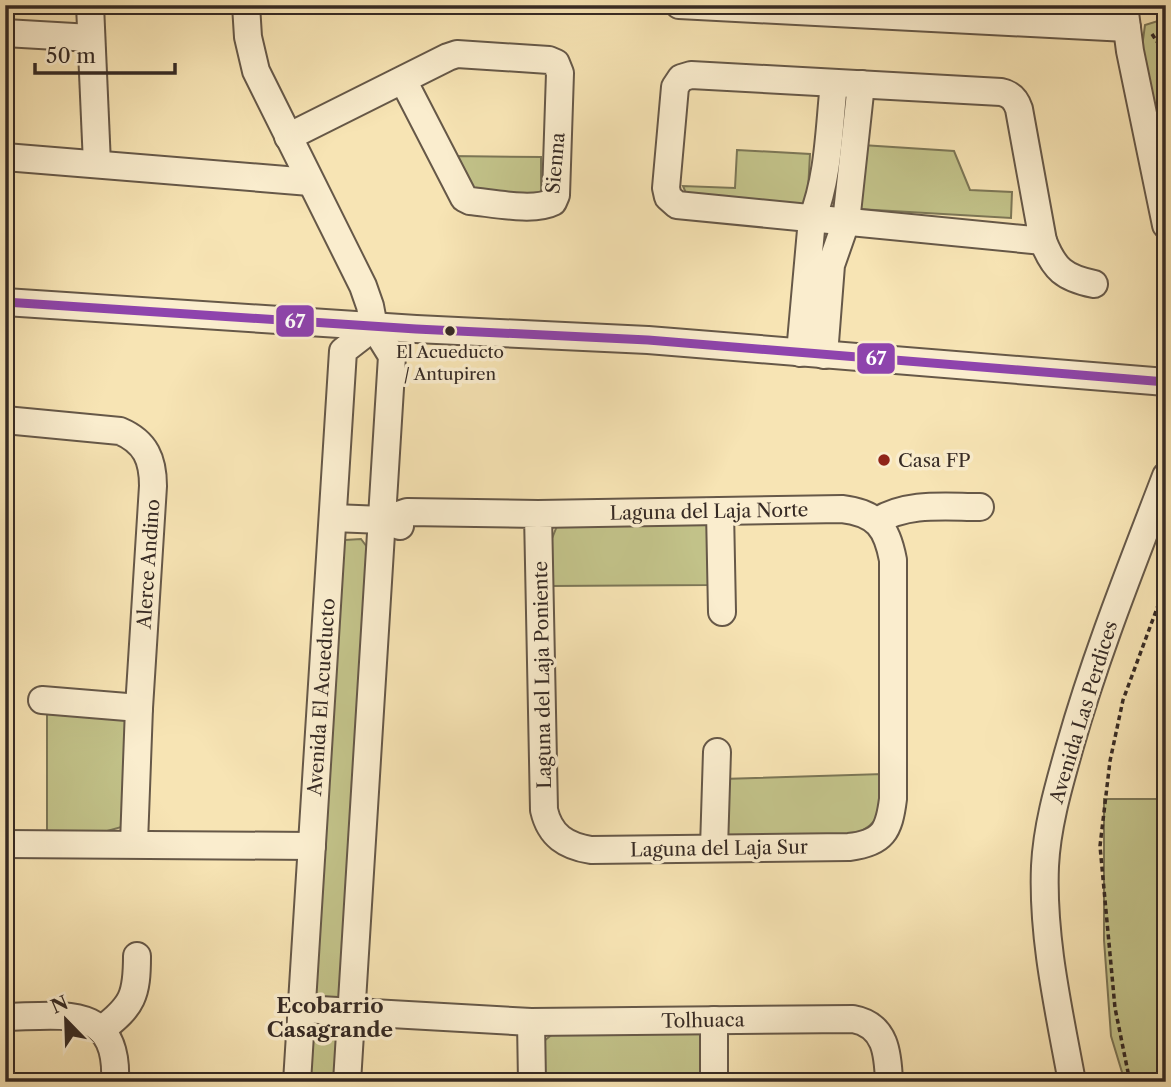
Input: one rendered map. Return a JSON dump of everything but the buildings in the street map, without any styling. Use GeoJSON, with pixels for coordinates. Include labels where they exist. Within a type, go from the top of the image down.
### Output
{"type":"FeatureCollection","features":[{"type":"Feature","properties":{"kind":"street"},"geometry":{"type":"LineString","coordinates":[[90,5],[97,164]]}},
{"type":"Feature","properties":{"kind":"street"},"geometry":{"type":"LineString","coordinates":[[246,5],[248,37],[256,71],[363,286],[374,327],[392,356],[347,1082]]}},
{"type":"Feature","properties":{"kind":"street"},"geometry":{"type":"LineString","coordinates":[[679,5],[1125,16],[1166,225]]}},
{"type":"Feature","properties":{"kind":"street"},"geometry":{"type":"LineString","coordinates":[[5,33],[91,38]]}},
{"type":"Feature","properties":{"kind":"street","name":"Sienna"},"geometry":{"type":"LineString","coordinates":[[288,137],[403,80],[457,54],[549,60],[556,64],[560,73],[556,195],[553,202],[528,206],[470,201],[464,198],[403,80]]}},
{"type":"Feature","properties":{"kind":"street"},"geometry":{"type":"LineString","coordinates":[[1043,241],[681,206],[673,203],[666,188],[675,87],[681,78],[691,75],[1001,92],[1013,98],[1019,109],[1043,241],[1051,262],[1072,280],[1094,284]]}},
{"type":"Feature","properties":{"kind":"street"},"geometry":{"type":"LineString","coordinates":[[812,354],[812,219],[825,176],[834,83]]}},
{"type":"Feature","properties":{"kind":"street"},"geometry":{"type":"LineString","coordinates":[[812,354],[831,265],[846,222],[861,84]]}},
{"type":"Feature","properties":{"kind":"street"},"geometry":{"type":"LineString","coordinates":[[5,158],[310,181]]}},
{"type":"Feature","properties":{"kind":"street"},"geometry":{"type":"LineString","coordinates":[[5,302],[374,327],[600,337],[1166,382]]}},
{"type":"Feature","properties":{"kind":"street","name":"Avenida El Acueducto"},"geometry":{"type":"LineString","coordinates":[[298,1082],[343,351],[374,327]]}},
{"type":"Feature","properties":{"kind":"street","name":"Alerce Andino"},"geometry":{"type":"LineString","coordinates":[[5,420],[120,431],[136,440],[152,464],[134,834]]}},
{"type":"Feature","properties":{"kind":"street","name":"Avenida Las Perdices"},"geometry":{"type":"LineString","coordinates":[[1072,1082],[1047,931],[1045,864],[1049,828],[1089,679],[1166,476]]}},
{"type":"Feature","properties":{"kind":"street"},"geometry":{"type":"LineString","coordinates":[[877,521],[910,508],[980,507]]}},
{"type":"Feature","properties":{"kind":"street","name":"Laguna del Laja Norte"},"geometry":{"type":"LineString","coordinates":[[332,518],[383,520],[407,512],[539,522],[720,511],[842,509],[865,513],[877,521]]}},
{"type":"Feature","properties":{"kind":"street"},"geometry":{"type":"LineString","coordinates":[[720,511],[722,612]]}},
{"type":"Feature","properties":{"kind":"street","name":"Laguna del Laja Sur"},"geometry":{"type":"LineString","coordinates":[[554,833],[573,847],[591,850],[849,847],[871,843],[884,833],[890,819],[893,799],[893,560],[888,540],[877,521]]}},
{"type":"Feature","properties":{"kind":"street","name":"Laguna del Laja Poniente"},"geometry":{"type":"LineString","coordinates":[[539,522],[544,810],[554,833]]}},
{"type":"Feature","properties":{"kind":"street"},"geometry":{"type":"LineString","coordinates":[[42,700],[139,708]]}},
{"type":"Feature","properties":{"kind":"street"},"geometry":{"type":"LineString","coordinates":[[714,848],[717,752]]}},
{"type":"Feature","properties":{"kind":"street"},"geometry":{"type":"LineString","coordinates":[[5,844],[134,834],[312,837]]}},
{"type":"Feature","properties":{"kind":"street"},"geometry":{"type":"LineString","coordinates":[[101,1030],[129,1006],[135,992],[137,956]]}},
{"type":"Feature","properties":{"kind":"street"},"geometry":{"type":"LineString","coordinates":[[5,1017],[69,1016],[89,1021],[101,1030],[112,1047],[116,1060],[115,1082]]}},
{"type":"Feature","properties":{"kind":"street","name":"Tolhuaca"},"geometry":{"type":"LineString","coordinates":[[301,1016],[531,1029],[714,1020],[846,1018],[867,1023],[884,1040],[889,1082]]}},
{"type":"Feature","properties":{"kind":"street"},"geometry":{"type":"LineString","coordinates":[[714,1020],[714,1082]]}},
{"type":"Feature","properties":{"kind":"street"},"geometry":{"type":"LineString","coordinates":[[531,1029],[532,1082]]}},
{"type":"Feature","properties":{"kind":"path"},"geometry":{"type":"LineString","coordinates":[[1130,1082],[1115,1008],[1100,845],[1110,761],[1123,700],[1166,584]]}},
{"type":"Feature","properties":{"kind":"green space"},"geometry":{"type":"Polygon","coordinates":[[[1157,5],[1166,5],[1166,165],[1142,47],[1145,25],[1158,21],[1157,5]]]}},
{"type":"Feature","properties":{"kind":"green space"},"geometry":{"type":"Polygon","coordinates":[[[862,145],[954,151],[970,190],[1012,192],[1011,218],[858,209],[862,145]]]}},
{"type":"Feature","properties":{"kind":"green space"},"geometry":{"type":"Polygon","coordinates":[[[737,150],[810,154],[807,209],[690,203],[683,186],[735,188],[737,150]]]}},
{"type":"Feature","properties":{"kind":"green space"},"geometry":{"type":"Polygon","coordinates":[[[450,156],[541,157],[541,194],[472,191],[450,156]]]}},
{"type":"Feature","properties":{"kind":"green space"},"geometry":{"type":"Polygon","coordinates":[[[709,520],[709,585],[551,586],[551,541],[557,526],[709,520]]]}},
{"type":"Feature","properties":{"kind":"green space"},"geometry":{"type":"Polygon","coordinates":[[[361,539],[367,547],[343,995],[337,1001],[319,1002],[312,994],[337,546],[345,540],[361,539]]]}},
{"type":"Feature","properties":{"kind":"green space"},"geometry":{"type":"Polygon","coordinates":[[[47,711],[124,713],[132,723],[125,826],[93,835],[47,832],[47,711]]]}},
{"type":"Feature","properties":{"kind":"green space"},"geometry":{"type":"Polygon","coordinates":[[[883,774],[877,818],[854,834],[722,838],[722,779],[883,774]]]}},
{"type":"Feature","properties":{"kind":"green space"},"geometry":{"type":"Polygon","coordinates":[[[1104,799],[1166,799],[1166,1082],[1125,1082],[1111,1036],[1104,940],[1104,799]]]}},
{"type":"Feature","properties":{"kind":"green space"},"geometry":{"type":"Polygon","coordinates":[[[704,1032],[709,1082],[539,1082],[544,1041],[554,1033],[704,1032]]]}},
{"type":"Feature","properties":{"kind":"green space"},"geometry":{"type":"Polygon","coordinates":[[[316,1035],[332,1035],[338,1042],[335,1082],[308,1082],[310,1040],[316,1035]]]}},
{"type":"Feature","properties":{"kind":"transit line","name":"67"},"geometry":{"type":"LineString","coordinates":[[5,302],[416,329],[648,340],[1166,382]]}},
{"type":"Feature","properties":{"kind":"place","name":"El Acueducto / Antupiren"},"geometry":{"type":"Point","coordinates":[450,331]}},
{"type":"Feature","properties":{"kind":"place","name":"Casa FP"},"geometry":{"type":"Point","coordinates":[884,460]}},
{"type":"Feature","properties":{"kind":"district","name":"Ecobarrio Casagrande"},"geometry":{"type":"Point","coordinates":[330,1018]}}]}
